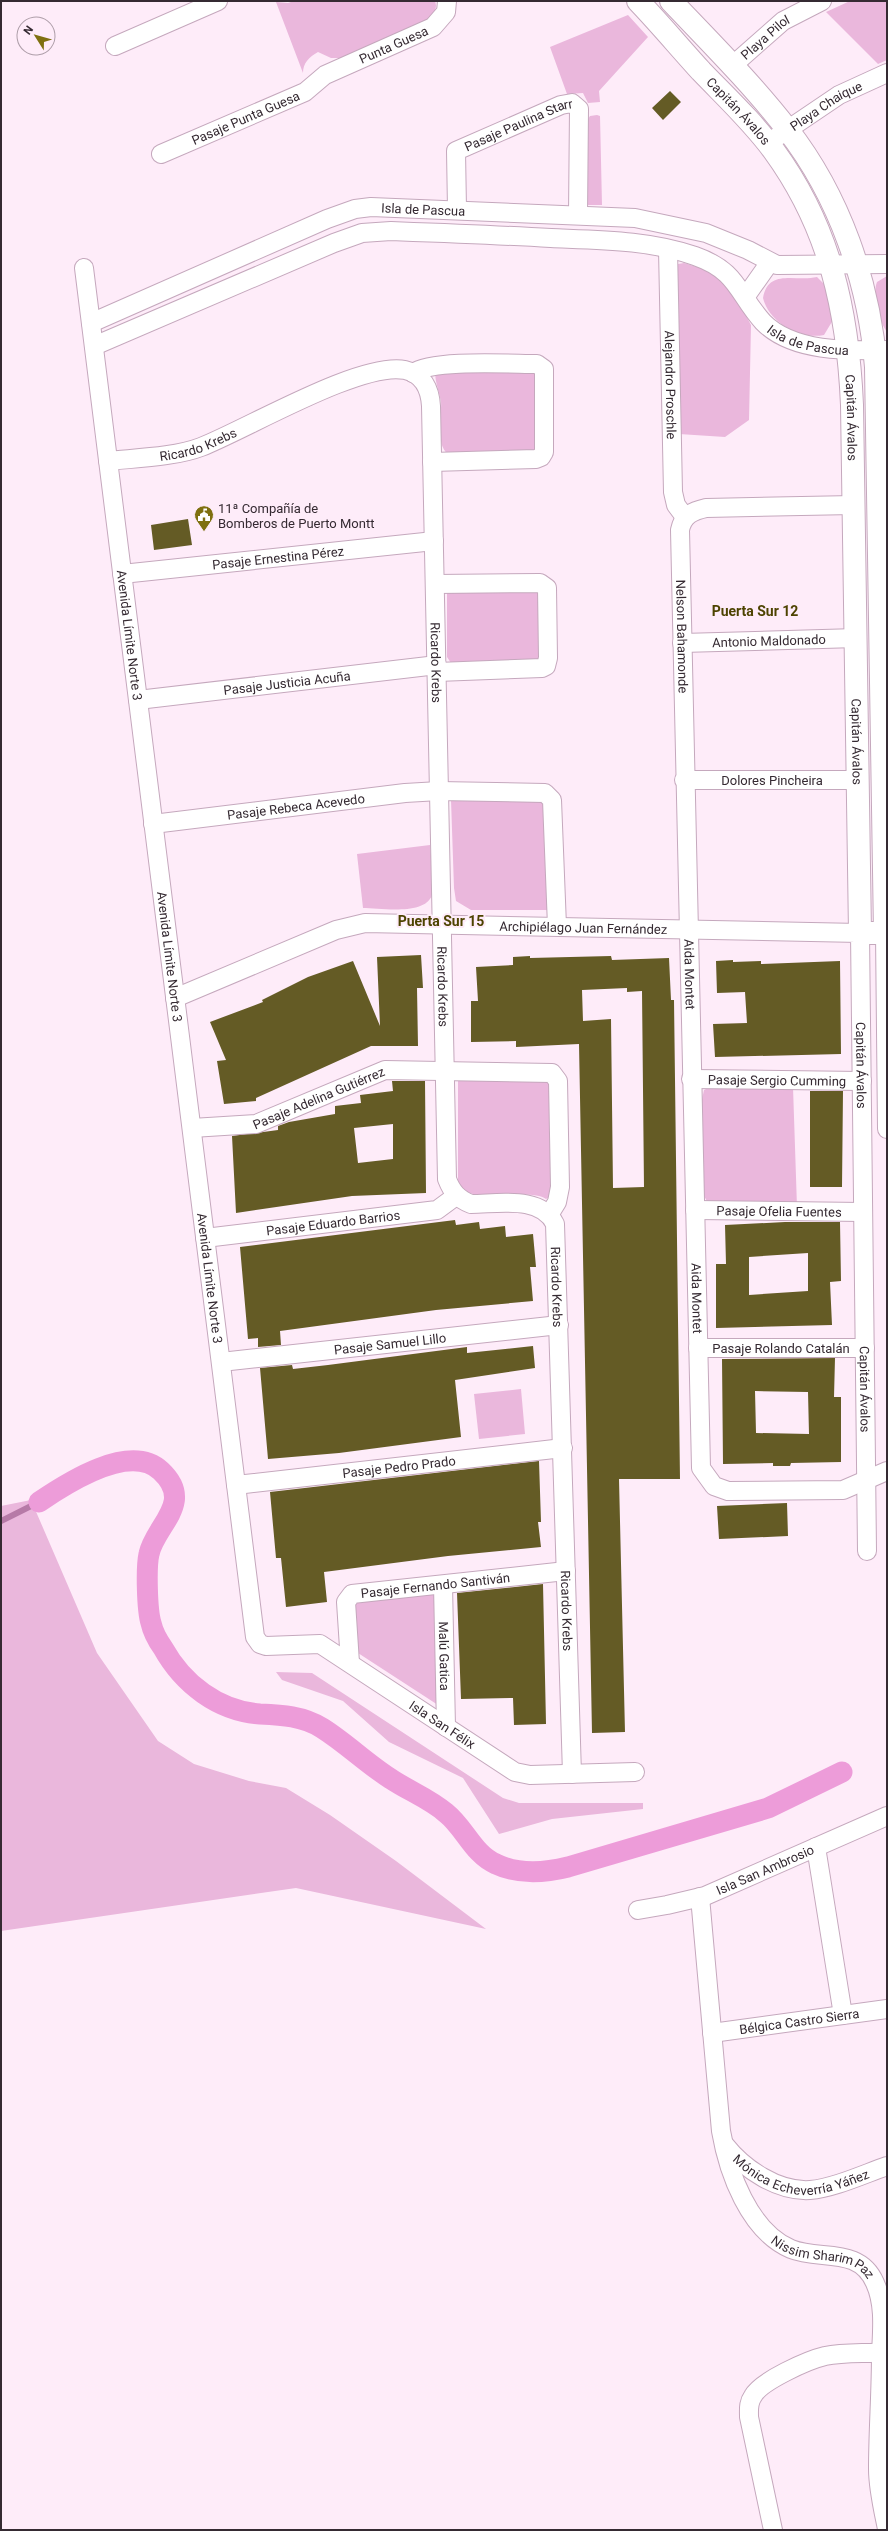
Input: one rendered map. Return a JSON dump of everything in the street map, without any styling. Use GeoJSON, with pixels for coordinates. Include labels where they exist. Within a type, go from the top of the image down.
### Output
{"type":"FeatureCollection","features":[{"type":"Feature","properties":{"kind":"street"},"geometry":{"type":"LineString","coordinates":[[115,46],[218,1]]}},
{"type":"Feature","properties":{"kind":"street","name":"Punta Guesa"},"geometry":{"type":"LineString","coordinates":[[325,75],[433,27],[446,12],[447,1]]}},
{"type":"Feature","properties":{"kind":"street","name":"Capitán Ávalos"},"geometry":{"type":"LineString","coordinates":[[638,1],[768,143],[801,197],[829,263],[840,297],[849,348],[857,638],[867,1551]]}},
{"type":"Feature","properties":{"kind":"street","name":"Capitán Ávalos"},"geometry":{"type":"LineString","coordinates":[[671,1],[732,66],[787,129],[830,197],[844,226],[881,350],[887,1128]]}},
{"type":"Feature","properties":{"kind":"street","name":"Playa Pilol"},"geometry":{"type":"LineString","coordinates":[[732,66],[783,22],[822,1]]}},
{"type":"Feature","properties":{"kind":"street","name":"Playa Chaique"},"geometry":{"type":"LineString","coordinates":[[768,143],[839,95],[887,73]]}},
{"type":"Feature","properties":{"kind":"street","name":"Pasaje Punta Guesa"},"geometry":{"type":"LineString","coordinates":[[161,154],[305,92],[325,75]]}},
{"type":"Feature","properties":{"kind":"street","name":"Pasaje Paulina Starr"},"geometry":{"type":"LineString","coordinates":[[457,209],[456,150],[561,105],[572,103],[579,109],[578,215]]}},
{"type":"Feature","properties":{"kind":"street","name":"Isla de Pascua"},"geometry":{"type":"LineString","coordinates":[[91,323],[341,213],[355,209],[388,206],[635,218],[692,229],[727,240],[770,262],[785,266],[829,263],[887,264]]}},
{"type":"Feature","properties":{"kind":"street","name":"Isla de Pascua"},"geometry":{"type":"LineString","coordinates":[[94,346],[334,243],[362,233],[391,231],[603,240],[668,249],[694,255],[716,265],[729,275],[764,322],[784,337],[805,345],[881,350]]}},
{"type":"Feature","properties":{"kind":"street","name":"Alejandro Proschle"},"geometry":{"type":"LineString","coordinates":[[668,249],[673,492],[676,505],[686,517]]}},
{"type":"Feature","properties":{"kind":"street"},"geometry":{"type":"LineString","coordinates":[[746,296],[770,262]]}},
{"type":"Feature","properties":{"kind":"street","name":"Avenida Límite Norte 3"},"geometry":{"type":"LineString","coordinates":[[84,268],[255,1637],[260,1644]]}},
{"type":"Feature","properties":{"kind":"street"},"geometry":{"type":"LineString","coordinates":[[413,373],[419,369],[440,365],[537,364],[544,369],[544,452],[541,457],[536,459],[432,462]]}},
{"type":"Feature","properties":{"kind":"street","name":"Ricardo Krebs"},"geometry":{"type":"LineString","coordinates":[[108,462],[191,450],[357,377],[397,369],[413,373],[426,384],[430,394],[432,462],[447,1179],[456,1196]]}},
{"type":"Feature","properties":{"kind":"street"},"geometry":{"type":"LineString","coordinates":[[686,517],[696,511],[706,508],[854,505]]}},
{"type":"Feature","properties":{"kind":"street","name":"Nelson Bahamonde"},"geometry":{"type":"LineString","coordinates":[[686,517],[680,530],[687,928]]}},
{"type":"Feature","properties":{"kind":"street","name":"Pasaje Ernestina Pérez"},"geometry":{"type":"LineString","coordinates":[[122,574],[434,541]]}},
{"type":"Feature","properties":{"kind":"street","name":"Pasaje Justicia Acuña"},"geometry":{"type":"LineString","coordinates":[[138,700],[437,669],[542,668],[546,666],[548,658],[547,588],[540,583],[435,584]]}},
{"type":"Feature","properties":{"kind":"street","name":"Antonio Maldonado"},"geometry":{"type":"LineString","coordinates":[[682,643],[857,638]]}},
{"type":"Feature","properties":{"kind":"street","name":"Dolores Pincheira"},"geometry":{"type":"LineString","coordinates":[[684,780],[859,780]]}},
{"type":"Feature","properties":{"kind":"street","name":"Pasaje Rebeca Acevedo"},"geometry":{"type":"LineString","coordinates":[[154,824],[368,797],[439,791],[548,794],[552,800],[557,926]]}},
{"type":"Feature","properties":{"kind":"street","name":"Archipiélago Juan Fernández"},"geometry":{"type":"LineString","coordinates":[[175,998],[350,926],[378,922],[886,933]]}},
{"type":"Feature","properties":{"kind":"street","name":"Aida Montet"},"geometry":{"type":"LineString","coordinates":[[687,928],[701,1468],[704,1476],[714,1486],[728,1490],[842,1490],[887,1471]]}},
{"type":"Feature","properties":{"kind":"street","name":"Pasaje Adelina Gutiérrez"},"geometry":{"type":"LineString","coordinates":[[192,1128],[256,1124],[385,1070],[555,1075],[558,1081],[560,1187],[557,1202],[550,1215]]}},
{"type":"Feature","properties":{"kind":"street","name":"Pasaje Sergio Cumming"},"geometry":{"type":"LineString","coordinates":[[692,1079],[862,1081]]}},
{"type":"Feature","properties":{"kind":"street"},"geometry":{"type":"LineString","coordinates":[[456,1196],[471,1204],[532,1205],[550,1215]]}},
{"type":"Feature","properties":{"kind":"street","name":"Pasaje Eduardo Barrios"},"geometry":{"type":"LineString","coordinates":[[205,1238],[438,1210],[456,1196]]}},
{"type":"Feature","properties":{"kind":"street","name":"Pasaje Ofelia Fuentes"},"geometry":{"type":"LineString","coordinates":[[695,1210],[863,1212]]}},
{"type":"Feature","properties":{"kind":"street","name":"Ricardo Krebs"},"geometry":{"type":"LineString","coordinates":[[550,1215],[556,1229],[572,1774]]}},
{"type":"Feature","properties":{"kind":"street","name":"Pasaje Samuel Lillo"},"geometry":{"type":"LineString","coordinates":[[221,1362],[559,1325]]}},
{"type":"Feature","properties":{"kind":"street","name":"Pasaje Rolando Catalán"},"geometry":{"type":"LineString","coordinates":[[698,1348],[865,1348]]}},
{"type":"Feature","properties":{"kind":"street","name":"Pasaje Pedro Prado"},"geometry":{"type":"LineString","coordinates":[[236,1485],[563,1448]]}},
{"type":"Feature","properties":{"kind":"street","name":"Pasaje Fernando Santiván"},"geometry":{"type":"LineString","coordinates":[[350,1663],[346,1602],[348,1597],[385,1590],[566,1571]]}},
{"type":"Feature","properties":{"kind":"street","name":"Malú Gatica"},"geometry":{"type":"LineString","coordinates":[[443,1585],[446,1727]]}},
{"type":"Feature","properties":{"kind":"street","name":"Isla San Félix"},"geometry":{"type":"LineString","coordinates":[[260,1644],[266,1646],[315,1643],[350,1663],[515,1772],[530,1774],[635,1772]]}},
{"type":"Feature","properties":{"kind":"street","name":"Isla San Ambrosio"},"geometry":{"type":"LineString","coordinates":[[638,1910],[700,1897],[887,1816]]}},
{"type":"Feature","properties":{"kind":"street"},"geometry":{"type":"LineString","coordinates":[[816,1847],[842,2015]]}},
{"type":"Feature","properties":{"kind":"street","name":"Nissim Sharim Paz"},"geometry":{"type":"LineString","coordinates":[[700,1897],[723,2142],[732,2170],[745,2200],[761,2226],[775,2239],[789,2248],[806,2254],[843,2256],[867,2269],[876,2283],[881,2305],[884,2352],[878,2471],[887,2529]]}},
{"type":"Feature","properties":{"kind":"street","name":"Bélgica Castro Sierra"},"geometry":{"type":"LineString","coordinates":[[712,2033],[887,2009]]}},
{"type":"Feature","properties":{"kind":"street","name":"Mónica Echeverría Yáñez"},"geometry":{"type":"LineString","coordinates":[[723,2142],[741,2162],[758,2175],[788,2187],[818,2188],[887,2166]]}},
{"type":"Feature","properties":{"kind":"street"},"geometry":{"type":"LineString","coordinates":[[773,2530],[749,2417],[749,2404],[753,2394],[771,2381],[812,2360],[846,2354],[884,2352]]}},
{"type":"Feature","properties":{"kind":"shaded area"},"geometry":{"type":"Polygon","coordinates":[[[294,1],[435,1],[436,8],[431,16],[423,23],[341,58],[331,58],[318,52],[307,61],[304,66],[303,73],[276,2],[288,3],[294,1]]]}},
{"type":"Feature","properties":{"kind":"shaded area"},"geometry":{"type":"Polygon","coordinates":[[[850,1],[887,1],[887,60],[878,64],[826,12],[850,1]]]}},
{"type":"Feature","properties":{"kind":"shaded area"},"geometry":{"type":"Polygon","coordinates":[[[628,15],[648,37],[599,91],[600,102],[588,103],[583,93],[567,94],[550,47],[628,15]]]}},
{"type":"Feature","properties":{"kind":"shaded area"},"geometry":{"type":"Polygon","coordinates":[[[590,116],[600,116],[602,205],[587,205],[588,119],[590,116]]]}},
{"type":"Feature","properties":{"kind":"shaded area"},"geometry":{"type":"Polygon","coordinates":[[[684,263],[700,268],[720,279],[735,295],[751,325],[749,420],[725,437],[679,434],[676,268],[678,264],[684,263]]]}},
{"type":"Feature","properties":{"kind":"shaded area"},"geometry":{"type":"Polygon","coordinates":[[[887,276],[887,332],[881,322],[875,293],[877,282],[887,276]]]}},
{"type":"Feature","properties":{"kind":"shaded area"},"geometry":{"type":"Polygon","coordinates":[[[817,277],[827,287],[833,320],[824,335],[805,335],[795,332],[778,322],[766,307],[763,298],[766,289],[771,283],[777,279],[784,278],[817,277]]]}},
{"type":"Feature","properties":{"kind":"shaded area"},"geometry":{"type":"Polygon","coordinates":[[[436,371],[535,372],[539,445],[535,451],[448,454],[444,449],[440,437],[441,402],[436,381],[436,371]]]}},
{"type":"Feature","properties":{"kind":"shaded area"},"geometry":{"type":"Polygon","coordinates":[[[539,588],[542,659],[453,666],[447,657],[447,593],[539,588]]]}},
{"type":"Feature","properties":{"kind":"shaded area"},"geometry":{"type":"Polygon","coordinates":[[[451,800],[544,800],[549,910],[471,910],[456,901],[454,888],[451,800]]]}},
{"type":"Feature","properties":{"kind":"shaded area"},"geometry":{"type":"Polygon","coordinates":[[[430,845],[434,883],[432,895],[428,902],[421,906],[412,908],[363,908],[357,854],[430,845]]]}},
{"type":"Feature","properties":{"kind":"shaded area"},"geometry":{"type":"Polygon","coordinates":[[[458,1078],[551,1081],[551,1196],[546,1199],[537,1196],[525,1195],[482,1195],[470,1193],[461,1188],[458,1179],[458,1078]]]}},
{"type":"Feature","properties":{"kind":"shaded area"},"geometry":{"type":"Polygon","coordinates":[[[793,1087],[797,1207],[708,1203],[704,1196],[701,1104],[704,1090],[708,1088],[793,1087]]]}},
{"type":"Feature","properties":{"kind":"shaded area"},"geometry":{"type":"Polygon","coordinates":[[[521,1389],[525,1434],[479,1439],[474,1394],[521,1389]]]}},
{"type":"Feature","properties":{"kind":"shaded area"},"geometry":{"type":"Polygon","coordinates":[[[31,1500],[97,1653],[158,1741],[194,1764],[249,1781],[286,1788],[330,1815],[396,1861],[486,1929],[296,1888],[1,1931],[1,1506],[31,1500]]]}},
{"type":"Feature","properties":{"kind":"shaded area"},"geometry":{"type":"Polygon","coordinates":[[[430,1592],[436,1594],[438,1705],[358,1653],[352,1602],[430,1592]]]}},
{"type":"Feature","properties":{"kind":"shaded area"},"geometry":{"type":"Polygon","coordinates":[[[276,1672],[312,1673],[503,1798],[519,1803],[643,1803],[643,1809],[552,1819],[499,1834],[463,1778],[389,1742],[343,1701],[282,1680],[276,1672]]]}},
{"type":"Feature","properties":{"kind":"building"},"geometry":{"type":"Polygon","coordinates":[[[670,91],[681,102],[663,120],[652,108],[670,91]]]}},
{"type":"Feature","properties":{"kind":"building"},"geometry":{"type":"Polygon","coordinates":[[[188,519],[192,545],[154,550],[151,525],[188,519]]]}},
{"type":"Feature","properties":{"kind":"building"},"geometry":{"type":"Polygon","coordinates":[[[421,955],[423,988],[417,988],[418,1046],[371,1046],[256,1098],[256,1101],[224,1104],[217,1061],[226,1060],[210,1022],[263,1002],[262,1000],[308,977],[353,961],[380,1026],[377,957],[421,955]]]}},
{"type":"Feature","properties":{"kind":"building"},"geometry":{"type":"Polygon","coordinates":[[[611,956],[612,960],[669,958],[671,1000],[674,1000],[680,1479],[619,1479],[625,1732],[592,1733],[579,1044],[516,1047],[516,1041],[471,1042],[471,1001],[478,1001],[476,967],[513,965],[513,957],[611,956]],[[627,988],[582,990],[583,1021],[611,1019],[613,1188],[644,1187],[642,991],[627,992],[627,988]]]}},
{"type":"Feature","properties":{"kind":"building"},"geometry":{"type":"Polygon","coordinates":[[[733,960],[733,962],[761,961],[761,964],[840,961],[841,1054],[715,1057],[713,1024],[747,1023],[745,992],[717,993],[716,961],[733,960]]]}},
{"type":"Feature","properties":{"kind":"building"},"geometry":{"type":"Polygon","coordinates":[[[392,1081],[425,1081],[426,1193],[352,1196],[236,1213],[232,1136],[278,1130],[278,1126],[289,1122],[335,1114],[335,1106],[361,1103],[360,1095],[393,1091],[392,1081]],[[393,1124],[354,1128],[358,1163],[393,1159],[393,1124]]]}},
{"type":"Feature","properties":{"kind":"building"},"geometry":{"type":"Polygon","coordinates":[[[810,1091],[843,1091],[842,1187],[810,1187],[810,1091]]]}},
{"type":"Feature","properties":{"kind":"building"},"geometry":{"type":"Polygon","coordinates":[[[455,1220],[456,1225],[479,1222],[480,1229],[505,1226],[506,1237],[533,1234],[536,1267],[530,1267],[533,1301],[436,1310],[280,1331],[281,1345],[258,1347],[258,1338],[248,1339],[240,1247],[455,1220]]]}},
{"type":"Feature","properties":{"kind":"building"},"geometry":{"type":"Polygon","coordinates":[[[785,1222],[840,1222],[841,1281],[830,1282],[832,1325],[716,1328],[716,1264],[726,1264],[725,1225],[785,1222]],[[808,1253],[749,1257],[749,1295],[808,1291],[808,1253]]]}},
{"type":"Feature","properties":{"kind":"building"},"geometry":{"type":"Polygon","coordinates":[[[533,1346],[535,1368],[455,1380],[461,1437],[339,1453],[268,1459],[260,1368],[292,1365],[293,1369],[467,1347],[467,1353],[533,1346]]]}},
{"type":"Feature","properties":{"kind":"building"},"geometry":{"type":"Polygon","coordinates":[[[835,1358],[834,1397],[841,1397],[841,1462],[791,1463],[790,1466],[773,1466],[773,1463],[723,1464],[722,1359],[835,1358]],[[755,1391],[756,1433],[809,1434],[808,1392],[755,1391]]]}},
{"type":"Feature","properties":{"kind":"building"},"geometry":{"type":"Polygon","coordinates":[[[539,1461],[541,1522],[538,1522],[541,1547],[448,1556],[324,1572],[327,1602],[286,1607],[281,1558],[276,1558],[270,1492],[539,1461]]]}},
{"type":"Feature","properties":{"kind":"building"},"geometry":{"type":"Polygon","coordinates":[[[787,1503],[788,1536],[719,1539],[717,1506],[787,1503]]]}},
{"type":"Feature","properties":{"kind":"building"},"geometry":{"type":"Polygon","coordinates":[[[543,1584],[546,1724],[514,1725],[513,1698],[461,1699],[457,1593],[543,1584]]]}},
{"type":"Feature","properties":{"kind":"waterway"},"geometry":{"type":"LineString","coordinates":[[39,1502],[82,1476],[99,1468],[116,1463],[133,1461],[148,1463],[161,1471],[170,1483],[174,1493],[174,1504],[170,1514],[153,1543],[149,1554],[147,1578],[148,1599],[150,1617],[156,1636],[171,1661],[181,1673],[191,1684],[203,1693],[230,1707],[245,1712],[300,1719],[322,1728],[382,1773],[440,1808],[453,1819],[481,1854],[488,1860],[505,1868],[541,1872],[568,1867],[768,1808],[842,1772]]}},
{"type":"Feature","properties":{"kind":"waterway"},"geometry":{"type":"LineString","coordinates":[[1,1521],[39,1502]]}},
{"type":"Feature","properties":{"kind":"place","name":"11ª Compañía de Bomberos de Puerto Montt"},"geometry":{"type":"Point","coordinates":[204,532]}},
{"type":"Feature","properties":{"kind":"district","name":"Puerta Sur 12"},"geometry":{"type":"Point","coordinates":[755,611]}},
{"type":"Feature","properties":{"kind":"district","name":"Puerta Sur 15"},"geometry":{"type":"Point","coordinates":[441,921]}}]}
